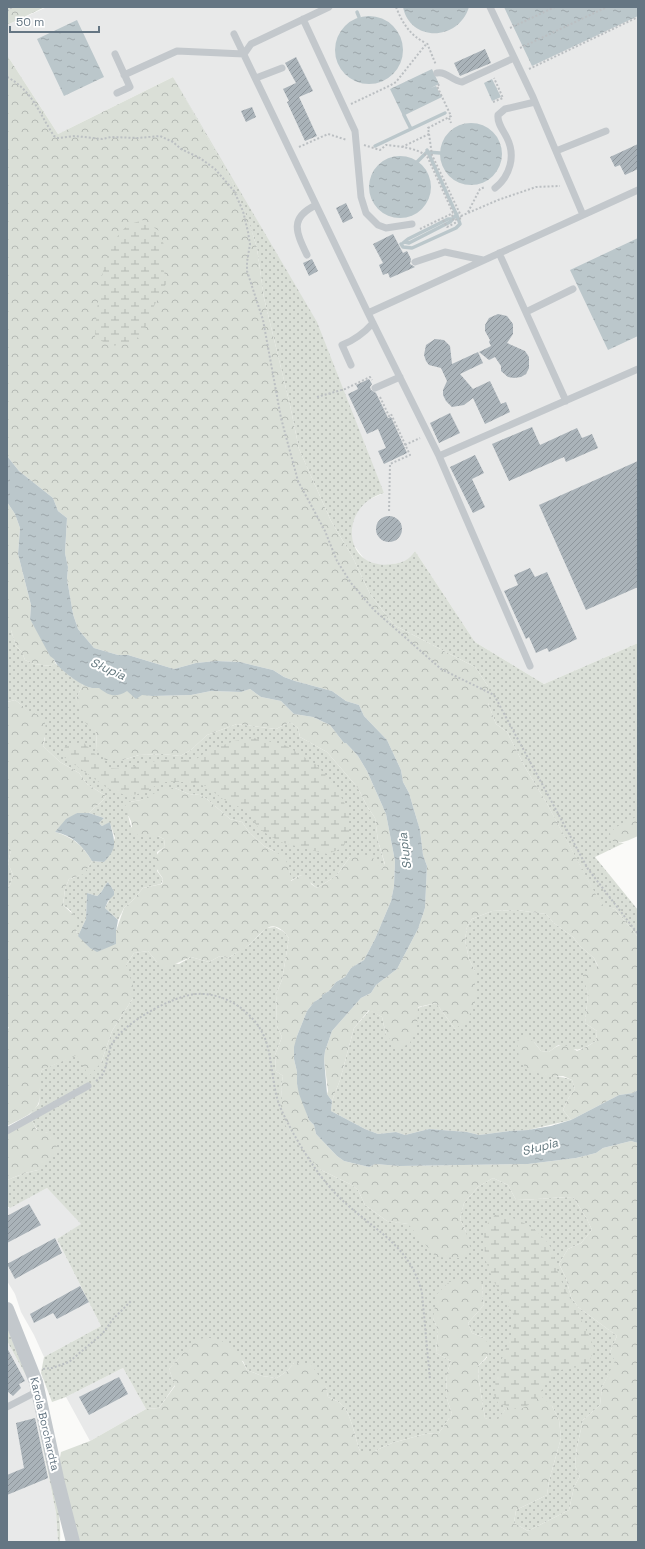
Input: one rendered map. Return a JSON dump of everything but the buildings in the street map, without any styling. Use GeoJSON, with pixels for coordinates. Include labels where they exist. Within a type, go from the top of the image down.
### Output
{"type":"FeatureCollection","features":[{"type":"Feature","properties":{"kind":"street","name":"Karola Borchardta"},"geometry":{"type":"LineString","coordinates":[[7,1309],[32,1370],[38,1391],[58,1483],[73,1542]]}},
{"type":"Feature","properties":{"kind":"lane"},"geometry":{"type":"LineString","coordinates":[[244,54],[251,44],[329,7]]}},
{"type":"Feature","properties":{"kind":"lane"},"geometry":{"type":"LineString","coordinates":[[490,7],[535,102],[583,215]]}},
{"type":"Feature","properties":{"kind":"lane"},"geometry":{"type":"LineString","coordinates":[[303,19],[355,131],[361,196],[366,213],[378,225],[386,228],[412,224]]}},
{"type":"Feature","properties":{"kind":"lane"},"geometry":{"type":"LineString","coordinates":[[234,34],[368,313],[439,456],[530,666]]}},
{"type":"Feature","properties":{"kind":"lane"},"geometry":{"type":"LineString","coordinates":[[124,75],[177,51],[244,54]]}},
{"type":"Feature","properties":{"kind":"lane"},"geometry":{"type":"LineString","coordinates":[[115,54],[130,87],[117,93]]}},
{"type":"Feature","properties":{"kind":"lane"},"geometry":{"type":"LineString","coordinates":[[439,72],[456,81],[462,82],[514,58]]}},
{"type":"Feature","properties":{"kind":"lane"},"geometry":{"type":"LineString","coordinates":[[256,78],[282,68]]}},
{"type":"Feature","properties":{"kind":"lane"},"geometry":{"type":"LineString","coordinates":[[495,188],[502,182],[509,169],[511,151],[508,139],[500,125],[498,114],[505,109],[535,102]]}},
{"type":"Feature","properties":{"kind":"lane"},"geometry":{"type":"LineString","coordinates":[[556,151],[606,131]]}},
{"type":"Feature","properties":{"kind":"lane"},"geometry":{"type":"LineString","coordinates":[[368,313],[638,190]]}},
{"type":"Feature","properties":{"kind":"lane"},"geometry":{"type":"LineString","coordinates":[[306,255],[297,234],[297,225],[300,215],[316,205]]}},
{"type":"Feature","properties":{"kind":"lane"},"geometry":{"type":"LineString","coordinates":[[415,262],[445,252],[483,260]]}},
{"type":"Feature","properties":{"kind":"lane"},"geometry":{"type":"LineString","coordinates":[[499,253],[566,401]]}},
{"type":"Feature","properties":{"kind":"lane"},"geometry":{"type":"LineString","coordinates":[[526,312],[573,289]]}},
{"type":"Feature","properties":{"kind":"lane"},"geometry":{"type":"LineString","coordinates":[[351,365],[342,345],[354,340],[367,330],[373,322]]}},
{"type":"Feature","properties":{"kind":"lane"},"geometry":{"type":"LineString","coordinates":[[439,456],[638,369]]}},
{"type":"Feature","properties":{"kind":"lane"},"geometry":{"type":"LineString","coordinates":[[375,388],[400,377]]}},
{"type":"Feature","properties":{"kind":"lane"},"geometry":{"type":"LineString","coordinates":[[7,1131],[88,1086]]}},
{"type":"Feature","properties":{"kind":"lane"},"geometry":{"type":"LineString","coordinates":[[7,1407],[38,1391]]}},
{"type":"Feature","properties":{"kind":"path"},"geometry":{"type":"LineString","coordinates":[[7,11],[12,7]]}},
{"type":"Feature","properties":{"kind":"path"},"geometry":{"type":"LineString","coordinates":[[396,7],[403,21],[414,37],[427,43],[439,72]]}},
{"type":"Feature","properties":{"kind":"path"},"geometry":{"type":"LineString","coordinates":[[509,29],[555,7]]}},
{"type":"Feature","properties":{"kind":"path"},"geometry":{"type":"LineString","coordinates":[[519,49],[607,7]]}},
{"type":"Feature","properties":{"kind":"path"},"geometry":{"type":"LineString","coordinates":[[530,69],[638,18]]}},
{"type":"Feature","properties":{"kind":"path"},"geometry":{"type":"LineString","coordinates":[[345,107],[396,82],[427,43]]}},
{"type":"Feature","properties":{"kind":"path"},"geometry":{"type":"LineString","coordinates":[[492,74],[503,98],[493,102]]}},
{"type":"Feature","properties":{"kind":"path"},"geometry":{"type":"LineString","coordinates":[[7,77],[18,82],[25,89],[54,136],[58,138],[75,136],[102,139],[111,136],[138,138],[160,136],[173,142],[181,149],[200,158],[215,169],[234,191],[243,211],[248,232],[250,244],[247,271],[263,320],[281,418],[298,481],[324,531],[337,561],[351,583],[374,610],[441,669],[494,694],[588,869],[638,934]]}},
{"type":"Feature","properties":{"kind":"path"},"geometry":{"type":"LineString","coordinates":[[440,84],[437,86],[451,116],[428,128],[432,154],[460,218]]}},
{"type":"Feature","properties":{"kind":"path"},"geometry":{"type":"LineString","coordinates":[[448,118],[451,123]]}},
{"type":"Feature","properties":{"kind":"path"},"geometry":{"type":"LineString","coordinates":[[290,150],[328,134],[380,150],[386,145],[402,147],[424,155],[453,213],[455,224],[447,226],[442,218]]}},
{"type":"Feature","properties":{"kind":"path"},"geometry":{"type":"LineString","coordinates":[[402,147],[429,134]]}},
{"type":"Feature","properties":{"kind":"path"},"geometry":{"type":"LineString","coordinates":[[440,185],[445,183]]}},
{"type":"Feature","properties":{"kind":"path"},"geometry":{"type":"LineString","coordinates":[[453,219],[460,218],[498,200],[536,187],[570,185]]}},
{"type":"Feature","properties":{"kind":"path"},"geometry":{"type":"LineString","coordinates":[[468,213],[480,189],[484,187]]}},
{"type":"Feature","properties":{"kind":"path"},"geometry":{"type":"LineString","coordinates":[[415,231],[453,213]]}},
{"type":"Feature","properties":{"kind":"path"},"geometry":{"type":"LineString","coordinates":[[317,397],[345,390],[370,377],[388,416],[391,414],[410,455],[390,464],[389,513]]}},
{"type":"Feature","properties":{"kind":"path"},"geometry":{"type":"LineString","coordinates":[[405,445],[428,434]]}},
{"type":"Feature","properties":{"kind":"path"},"geometry":{"type":"LineString","coordinates":[[88,1086],[98,1080],[104,1073],[111,1045],[124,1028],[161,1005],[178,998],[196,994],[220,997],[242,1008],[252,1019],[265,1040],[272,1066],[277,1098],[292,1130],[321,1178],[363,1219],[396,1245],[411,1264],[419,1280],[422,1293],[430,1380]]}},
{"type":"Feature","properties":{"kind":"path"},"geometry":{"type":"LineString","coordinates":[[32,1370],[52,1368],[69,1362],[103,1333],[113,1319],[131,1301]]}},
{"type":"Feature","properties":{"kind":"shaded area"},"geometry":{"type":"Polygon","coordinates":[[[47,7],[638,7],[638,643],[544,684],[475,642],[415,551],[410,558],[404,562],[382,566],[365,560],[353,544],[351,534],[352,524],[355,514],[361,506],[368,500],[384,493],[173,77],[58,134],[7,55],[7,25],[47,7]]]}},
{"type":"Feature","properties":{"kind":"shaded area"},"geometry":{"type":"Polygon","coordinates":[[[47,1188],[82,1224],[57,1239],[101,1326],[44,1357],[21,1312],[15,1294],[7,1281],[7,1209],[47,1188]]]}},
{"type":"Feature","properties":{"kind":"shaded area"},"geometry":{"type":"Polygon","coordinates":[[[7,1341],[29,1381],[56,1513],[58,1542],[7,1542],[7,1341]]]}},
{"type":"Feature","properties":{"kind":"shaded area"},"geometry":{"type":"Polygon","coordinates":[[[123,1368],[146,1409],[90,1441],[66,1397],[123,1368]]]}},
{"type":"Feature","properties":{"kind":"green space"},"geometry":{"type":"Polygon","coordinates":[[[7,7],[45,7],[7,25],[7,7]]]}},
{"type":"Feature","properties":{"kind":"green space"},"geometry":{"type":"Polygon","coordinates":[[[7,55],[58,134],[173,77],[231,179],[249,222],[257,248],[264,298],[299,449],[331,521],[352,556],[370,594],[394,625],[475,667],[488,686],[488,703],[496,724],[507,732],[601,904],[615,909],[638,937],[638,1090],[633,1093],[619,1095],[571,1120],[563,1110],[569,1097],[575,1089],[572,1080],[563,1076],[551,1077],[527,1070],[519,1058],[517,1041],[526,1036],[534,1042],[541,1051],[549,1052],[560,1045],[577,1051],[596,1041],[597,1031],[585,1023],[588,995],[583,975],[598,966],[594,958],[580,946],[573,937],[554,923],[546,914],[517,910],[492,911],[472,919],[467,927],[465,940],[469,959],[475,971],[475,1004],[467,1020],[455,1029],[436,1003],[418,1007],[417,1027],[410,1043],[399,1049],[386,1035],[382,1017],[369,1010],[354,1028],[340,1080],[332,1101],[327,1094],[328,1091],[324,1059],[325,1051],[332,1031],[361,998],[371,993],[376,985],[397,969],[418,929],[425,908],[427,866],[423,855],[420,830],[409,793],[403,782],[401,770],[387,740],[364,716],[359,705],[346,701],[332,691],[295,681],[284,677],[273,670],[240,662],[216,661],[196,663],[174,669],[128,655],[118,655],[94,648],[78,629],[73,614],[67,579],[68,567],[65,553],[67,518],[58,511],[53,498],[19,471],[7,456],[7,55]]]}},
{"type":"Feature","properties":{"kind":"green space"},"geometry":{"type":"Polygon","coordinates":[[[173,77],[317,322],[384,493],[369,500],[359,511],[353,523],[352,536],[356,548],[363,558],[376,564],[392,564],[403,562],[415,551],[475,642],[544,684],[638,643],[638,816],[618,843],[624,843],[595,857],[638,910],[638,937],[615,909],[601,905],[507,732],[496,724],[488,703],[488,686],[475,667],[394,625],[370,594],[352,556],[331,521],[299,449],[264,298],[257,248],[249,222],[231,179],[173,77]]]}},
{"type":"Feature","properties":{"kind":"green space"},"geometry":{"type":"Polygon","coordinates":[[[143,220],[159,231],[164,245],[160,258],[167,282],[154,306],[142,335],[127,344],[112,346],[95,338],[99,295],[105,263],[110,249],[117,237],[128,226],[143,220]]]}},
{"type":"Feature","properties":{"kind":"green space"},"geometry":{"type":"Polygon","coordinates":[[[7,502],[15,514],[20,528],[18,554],[31,605],[30,619],[54,658],[55,663],[51,666],[34,664],[25,660],[22,652],[16,646],[11,630],[7,630],[7,502]]]}},
{"type":"Feature","properties":{"kind":"green space"},"geometry":{"type":"Polygon","coordinates":[[[7,630],[11,630],[16,646],[22,652],[25,660],[34,664],[51,666],[55,663],[71,677],[83,684],[76,699],[96,731],[97,750],[123,760],[139,755],[163,754],[180,756],[191,750],[207,735],[237,724],[276,729],[290,722],[298,728],[300,737],[327,752],[358,788],[375,818],[378,841],[385,865],[382,869],[350,857],[336,876],[317,888],[301,875],[290,881],[289,869],[274,851],[264,846],[249,832],[242,822],[230,819],[207,799],[200,795],[189,794],[175,788],[141,800],[129,802],[128,815],[131,827],[164,839],[165,847],[157,852],[157,871],[163,879],[161,884],[143,888],[124,908],[118,920],[105,908],[114,891],[108,882],[101,893],[97,896],[87,893],[86,919],[78,936],[71,911],[63,905],[65,889],[69,879],[83,873],[92,861],[104,862],[115,838],[110,823],[102,826],[99,823],[104,818],[89,813],[106,796],[87,784],[79,773],[60,762],[43,746],[45,738],[23,706],[15,700],[7,702],[7,630]]]}},
{"type":"Feature","properties":{"kind":"green space"},"geometry":{"type":"Polygon","coordinates":[[[83,684],[91,688],[127,691],[152,696],[191,695],[211,691],[241,692],[250,689],[261,697],[281,701],[294,714],[313,717],[330,725],[344,743],[346,743],[358,756],[367,771],[386,814],[395,861],[394,886],[391,901],[375,939],[364,960],[351,968],[345,977],[336,982],[329,991],[314,1002],[307,1011],[297,1036],[294,1059],[297,1072],[297,1084],[309,1120],[314,1125],[316,1134],[337,1156],[344,1161],[369,1167],[375,1164],[400,1166],[528,1164],[576,1158],[596,1153],[603,1148],[631,1141],[638,1143],[638,1542],[76,1542],[58,1468],[61,1452],[90,1441],[146,1409],[159,1408],[175,1386],[169,1369],[187,1348],[201,1339],[216,1339],[227,1344],[237,1353],[247,1370],[262,1376],[277,1378],[287,1371],[294,1363],[311,1364],[326,1387],[328,1397],[340,1403],[347,1412],[360,1451],[375,1451],[392,1443],[425,1434],[439,1433],[452,1414],[446,1396],[447,1373],[451,1361],[436,1353],[438,1330],[433,1318],[437,1294],[449,1282],[471,1279],[483,1283],[482,1296],[484,1305],[468,1323],[472,1333],[485,1338],[489,1350],[485,1359],[478,1366],[485,1418],[496,1421],[506,1409],[511,1397],[519,1392],[541,1396],[552,1406],[559,1420],[561,1438],[549,1481],[547,1495],[516,1510],[514,1523],[528,1531],[569,1510],[574,1487],[580,1476],[575,1466],[577,1447],[583,1420],[600,1405],[602,1387],[615,1361],[610,1352],[617,1336],[578,1307],[571,1297],[566,1278],[559,1264],[568,1249],[581,1243],[592,1230],[573,1197],[516,1200],[508,1185],[493,1178],[478,1187],[464,1203],[460,1219],[466,1232],[471,1250],[459,1258],[436,1257],[408,1224],[387,1221],[365,1205],[358,1190],[352,1185],[321,1170],[294,1140],[283,1121],[281,1086],[283,1076],[276,1071],[275,1055],[282,1037],[277,1026],[276,994],[282,980],[289,938],[278,927],[273,926],[264,930],[248,946],[228,958],[220,956],[209,962],[191,957],[166,968],[157,962],[148,951],[134,953],[126,965],[133,986],[133,998],[112,1031],[101,1063],[89,1076],[77,1055],[42,1070],[39,1080],[40,1095],[37,1106],[28,1115],[7,1126],[7,1029],[9,1028],[7,1025],[7,887],[10,885],[13,875],[8,863],[11,850],[7,845],[7,702],[15,700],[28,712],[40,716],[44,720],[46,729],[43,746],[60,762],[79,773],[87,784],[106,796],[89,813],[77,813],[55,832],[67,836],[76,842],[85,850],[92,861],[84,874],[69,879],[65,889],[63,905],[78,919],[76,930],[77,933],[90,948],[116,944],[116,931],[124,908],[143,888],[162,884],[163,879],[156,867],[155,861],[159,852],[165,847],[164,839],[158,836],[139,836],[133,833],[131,821],[124,807],[129,802],[141,800],[165,788],[175,788],[189,794],[200,795],[207,799],[230,819],[242,822],[249,832],[264,846],[285,857],[291,881],[301,875],[309,878],[311,884],[317,888],[336,876],[350,857],[363,854],[373,858],[382,869],[385,864],[378,841],[375,818],[358,788],[327,752],[300,737],[298,728],[290,722],[276,729],[237,724],[207,735],[191,750],[180,756],[163,754],[139,755],[123,760],[105,760],[97,750],[96,731],[82,720],[76,699],[83,684]]]}},
{"type":"Feature","properties":{"kind":"green space"},"geometry":{"type":"Polygon","coordinates":[[[254,738],[285,745],[317,765],[338,791],[349,812],[349,833],[343,848],[327,854],[280,842],[259,829],[247,811],[221,798],[206,786],[183,782],[162,782],[143,793],[127,796],[107,788],[64,757],[64,748],[71,744],[83,742],[106,768],[124,769],[159,760],[195,760],[206,752],[234,741],[254,738]]]}},
{"type":"Feature","properties":{"kind":"green space"},"geometry":{"type":"Polygon","coordinates":[[[638,816],[638,836],[621,842],[614,841],[611,838],[610,833],[616,827],[638,816]]]}},
{"type":"Feature","properties":{"kind":"green space"},"geometry":{"type":"Polygon","coordinates":[[[7,845],[11,850],[8,863],[13,875],[10,885],[7,887],[7,845]]]}},
{"type":"Feature","properties":{"kind":"green space"},"geometry":{"type":"Polygon","coordinates":[[[517,910],[546,914],[554,923],[573,937],[580,946],[594,958],[598,967],[584,975],[588,995],[585,1023],[597,1031],[596,1041],[582,1049],[574,1049],[558,1045],[549,1052],[541,1051],[534,1042],[540,1073],[548,1076],[572,1080],[575,1089],[569,1097],[563,1110],[571,1120],[528,1130],[479,1135],[467,1132],[429,1129],[405,1135],[396,1132],[378,1134],[365,1129],[331,1111],[332,1101],[340,1080],[354,1028],[370,1010],[382,1017],[386,1035],[417,1027],[417,1008],[436,1003],[455,1029],[475,1004],[475,971],[469,959],[465,940],[467,927],[472,919],[492,911],[517,910]]]}},
{"type":"Feature","properties":{"kind":"green space"},"geometry":{"type":"Polygon","coordinates":[[[275,927],[284,932],[289,938],[282,980],[276,994],[277,1026],[282,1037],[275,1055],[276,1071],[283,1076],[281,1086],[282,1098],[321,1170],[352,1185],[358,1190],[365,1205],[387,1221],[466,1232],[460,1219],[464,1203],[478,1187],[493,1178],[508,1185],[516,1200],[573,1197],[592,1230],[581,1243],[568,1249],[559,1264],[566,1278],[571,1297],[578,1307],[617,1336],[610,1352],[616,1361],[602,1387],[600,1405],[583,1420],[577,1447],[575,1466],[580,1476],[574,1487],[569,1510],[528,1531],[514,1523],[516,1510],[547,1495],[549,1481],[561,1438],[559,1420],[552,1406],[511,1397],[506,1409],[496,1422],[485,1418],[478,1366],[487,1358],[485,1338],[472,1333],[468,1323],[484,1305],[482,1296],[483,1283],[433,1318],[438,1330],[436,1353],[451,1361],[447,1373],[446,1396],[452,1414],[439,1433],[425,1434],[392,1443],[375,1451],[360,1451],[350,1418],[344,1407],[328,1397],[326,1387],[294,1363],[287,1371],[277,1378],[262,1376],[247,1370],[243,1361],[184,1352],[169,1369],[175,1385],[159,1408],[146,1409],[123,1368],[66,1397],[52,1402],[41,1373],[44,1357],[101,1326],[57,1239],[81,1224],[47,1188],[10,1208],[7,1206],[7,1180],[38,1170],[48,1133],[37,1129],[30,1114],[39,1104],[40,1095],[38,1080],[42,1070],[77,1054],[101,1063],[112,1031],[133,998],[126,965],[134,953],[148,951],[157,962],[179,964],[191,957],[209,962],[220,956],[228,958],[249,945],[266,928],[275,927]]]}},
{"type":"Feature","properties":{"kind":"green space"},"geometry":{"type":"Polygon","coordinates":[[[32,1120],[36,1129],[54,1135],[57,1141],[56,1154],[38,1170],[7,1180],[7,1134],[32,1120]]]}},
{"type":"Feature","properties":{"kind":"green space"},"geometry":{"type":"Polygon","coordinates":[[[495,1215],[510,1217],[524,1223],[538,1232],[551,1247],[560,1278],[594,1347],[588,1367],[569,1368],[553,1372],[534,1402],[519,1410],[498,1403],[494,1395],[501,1361],[513,1331],[513,1314],[493,1280],[485,1259],[484,1228],[495,1215]]]}},
{"type":"Feature","properties":{"kind":"green space"},"geometry":{"type":"Polygon","coordinates":[[[7,1327],[29,1381],[7,1341],[7,1327]]]}},
{"type":"Feature","properties":{"kind":"green space"},"geometry":{"type":"Polygon","coordinates":[[[37,1418],[59,1511],[60,1542],[58,1542],[56,1513],[37,1418]]]}},
{"type":"Feature","properties":{"kind":"water"},"geometry":{"type":"Polygon","coordinates":[[[403,7],[469,7],[463,18],[455,27],[445,32],[434,33],[424,32],[415,27],[407,18],[403,7]]]}},
{"type":"Feature","properties":{"kind":"water"},"geometry":{"type":"Polygon","coordinates":[[[504,7],[638,7],[638,16],[532,66],[504,7]]]}},
{"type":"Feature","properties":{"kind":"water"},"geometry":{"type":"Polygon","coordinates":[[[362,16],[376,16],[388,21],[398,31],[403,43],[403,57],[398,69],[388,79],[376,84],[362,84],[350,79],[340,69],[335,57],[335,43],[340,31],[350,21],[362,16]]]}},
{"type":"Feature","properties":{"kind":"water"},"geometry":{"type":"Polygon","coordinates":[[[77,20],[104,77],[64,96],[37,39],[77,20]]]}},
{"type":"Feature","properties":{"kind":"water"},"geometry":{"type":"Polygon","coordinates":[[[432,69],[439,84],[431,88],[436,86],[442,97],[403,116],[390,89],[432,69]]]}},
{"type":"Feature","properties":{"kind":"water"},"geometry":{"type":"Polygon","coordinates":[[[492,79],[501,97],[492,101],[484,83],[492,79]]]}},
{"type":"Feature","properties":{"kind":"water"},"geometry":{"type":"Polygon","coordinates":[[[471,123],[483,125],[493,132],[500,142],[502,154],[500,166],[493,176],[483,183],[471,185],[459,183],[449,176],[442,166],[440,154],[442,142],[449,132],[459,125],[471,123]]]}},
{"type":"Feature","properties":{"kind":"water"},"geometry":{"type":"Polygon","coordinates":[[[394,156],[406,156],[422,165],[429,175],[431,187],[429,199],[422,209],[406,218],[394,218],[383,213],[374,204],[369,193],[369,181],[374,170],[383,161],[394,156]]]}},
{"type":"Feature","properties":{"kind":"water"},"geometry":{"type":"Polygon","coordinates":[[[638,238],[638,336],[608,350],[570,270],[638,238]]]}},
{"type":"Feature","properties":{"kind":"water","name":"Słupia"},"geometry":{"type":"Polygon","coordinates":[[[7,456],[19,471],[53,498],[58,511],[67,518],[65,553],[68,567],[67,579],[73,614],[78,629],[94,648],[118,655],[128,655],[174,669],[196,663],[216,661],[240,662],[273,670],[284,677],[295,681],[332,691],[346,701],[359,705],[364,716],[387,740],[401,770],[403,782],[409,793],[420,830],[423,855],[427,866],[425,908],[418,929],[397,969],[376,985],[371,993],[361,998],[332,1031],[325,1051],[324,1059],[327,1094],[332,1101],[331,1111],[365,1129],[378,1134],[396,1132],[405,1135],[429,1129],[467,1132],[479,1135],[551,1126],[571,1120],[619,1095],[633,1093],[638,1090],[638,1143],[631,1141],[603,1148],[596,1153],[576,1158],[528,1164],[400,1166],[375,1164],[369,1167],[344,1161],[337,1156],[316,1134],[314,1125],[309,1120],[299,1094],[297,1084],[294,1047],[297,1036],[307,1011],[314,1002],[329,991],[336,982],[345,977],[351,968],[364,960],[375,939],[391,901],[394,886],[395,861],[386,814],[367,771],[358,756],[346,743],[344,743],[330,725],[313,717],[294,714],[281,701],[261,697],[250,689],[241,692],[211,691],[191,695],[142,695],[136,699],[127,691],[119,695],[113,695],[106,693],[99,688],[88,687],[65,672],[50,656],[30,619],[31,605],[18,554],[20,528],[15,514],[7,502],[7,456]]]}},
{"type":"Feature","properties":{"kind":"water"},"geometry":{"type":"Polygon","coordinates":[[[77,813],[89,813],[104,818],[99,823],[102,826],[110,822],[114,839],[114,848],[104,862],[92,861],[76,842],[61,833],[55,832],[66,819],[77,813]]]}},
{"type":"Feature","properties":{"kind":"water"},"geometry":{"type":"Polygon","coordinates":[[[108,882],[114,891],[114,895],[108,901],[105,908],[118,920],[116,944],[97,952],[90,948],[78,936],[86,919],[87,893],[97,896],[101,893],[108,882]]]}},
{"type":"Feature","properties":{"kind":"waterway"},"geometry":{"type":"LineString","coordinates":[[357,12],[359,17]]}},
{"type":"Feature","properties":{"kind":"waterway"},"geometry":{"type":"LineString","coordinates":[[411,129],[445,113]]}},
{"type":"Feature","properties":{"kind":"waterway"},"geometry":{"type":"LineString","coordinates":[[375,146],[411,129],[404,115]]}},
{"type":"Feature","properties":{"kind":"waterway"},"geometry":{"type":"LineString","coordinates":[[401,244],[403,247],[412,248],[456,228],[460,224],[427,150]]}},
{"type":"Feature","properties":{"kind":"waterway"},"geometry":{"type":"LineString","coordinates":[[417,162],[427,152],[440,153]]}},
{"type":"Feature","properties":{"kind":"waterway"},"geometry":{"type":"LineString","coordinates":[[405,242],[409,243],[450,222],[457,214]]}},
{"type":"Feature","properties":{"kind":"waterway"},"geometry":{"type":"LineString","coordinates":[[403,243],[448,219],[452,219]]}}]}
